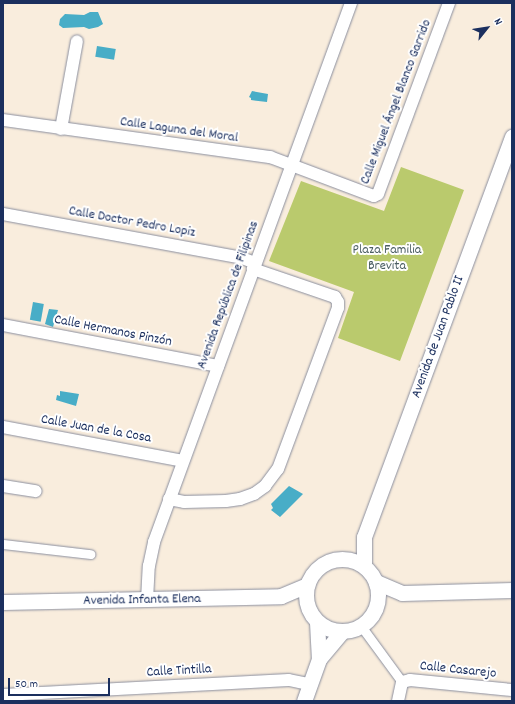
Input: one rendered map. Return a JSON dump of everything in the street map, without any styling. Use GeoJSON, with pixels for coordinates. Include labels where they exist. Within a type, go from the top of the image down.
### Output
{"type":"FeatureCollection","features":[{"type":"Feature","properties":{"kind":"street","name":"Avenida República de Filipinas"},"geometry":{"type":"LineString","coordinates":[[147,600],[149,566],[154,542],[168,498],[183,461],[351,3]]}},
{"type":"Feature","properties":{"kind":"street","name":"Calle Miguel Ángel Blanco Garrido"},"geometry":{"type":"LineString","coordinates":[[292,165],[374,196],[378,194],[449,3]]}},
{"type":"Feature","properties":{"kind":"street"},"geometry":{"type":"LineString","coordinates":[[61,129],[77,42]]}},
{"type":"Feature","properties":{"kind":"street","name":"Calle Laguna del Moral"},"geometry":{"type":"LineString","coordinates":[[3,120],[270,157],[292,165]]}},
{"type":"Feature","properties":{"kind":"street","name":"Avenida de Juan Pablo II"},"geometry":{"type":"LineString","coordinates":[[364,566],[364,537],[512,137]]}},
{"type":"Feature","properties":{"kind":"street","name":"Calle Doctor Pedro Lopiz"},"geometry":{"type":"LineString","coordinates":[[3,214],[242,258],[254,266],[334,297],[338,302],[338,308],[278,469],[265,486],[254,494],[240,499],[226,501],[184,502],[168,498]]}},
{"type":"Feature","properties":{"kind":"street","name":"Calle Hermanos Pinzón"},"geometry":{"type":"LineString","coordinates":[[3,325],[218,366]]}},
{"type":"Feature","properties":{"kind":"street","name":"Calle Juan de la Cosa"},"geometry":{"type":"LineString","coordinates":[[3,427],[183,461]]}},
{"type":"Feature","properties":{"kind":"street"},"geometry":{"type":"LineString","coordinates":[[3,486],[36,491]]}},
{"type":"Feature","properties":{"kind":"street","name":"Avenida de Juan Pablo II"},"geometry":{"type":"LineString","coordinates":[[340,559],[364,537]]}},
{"type":"Feature","properties":{"kind":"street"},"geometry":{"type":"LineString","coordinates":[[3,544],[90,554]]}},
{"type":"Feature","properties":{"kind":"street"},"geometry":{"type":"LineString","coordinates":[[317,622],[329,629],[342,632],[361,626],[373,615],[377,604],[378,594],[376,582],[364,566],[356,562],[340,559],[329,561],[319,567],[312,575],[307,585],[306,596],[308,606],[317,622],[318,659]]}},
{"type":"Feature","properties":{"kind":"street"},"geometry":{"type":"LineString","coordinates":[[376,582],[402,593]]}},
{"type":"Feature","properties":{"kind":"street","name":"Avenida Infanta Elena"},"geometry":{"type":"LineString","coordinates":[[3,602],[281,596],[307,585]]}},
{"type":"Feature","properties":{"kind":"street"},"geometry":{"type":"LineString","coordinates":[[377,604],[402,593],[512,590]]}},
{"type":"Feature","properties":{"kind":"street","name":"Avenida Infanta Elena"},"geometry":{"type":"LineString","coordinates":[[281,596],[308,606]]}},
{"type":"Feature","properties":{"kind":"street"},"geometry":{"type":"LineString","coordinates":[[361,626],[402,682],[398,701]]}},
{"type":"Feature","properties":{"kind":"street"},"geometry":{"type":"LineString","coordinates":[[304,701],[308,684],[318,659],[342,632]]}},
{"type":"Feature","properties":{"kind":"street","name":"Calle Tintilla"},"geometry":{"type":"LineString","coordinates":[[3,695],[289,680],[308,684]]}},
{"type":"Feature","properties":{"kind":"street","name":"Calle Casarejo"},"geometry":{"type":"LineString","coordinates":[[402,682],[410,680],[512,690]]}},
{"type":"Feature","properties":{"kind":"green space","name":"Plaza Familia Brevita"},"geometry":{"type":"Polygon","coordinates":[[[401,167],[464,190],[400,361],[338,338],[354,292],[269,261],[301,181],[384,211],[401,167]]]}},
{"type":"Feature","properties":{"kind":"water"},"geometry":{"type":"Polygon","coordinates":[[[90,12],[98,12],[103,24],[89,29],[84,27],[63,28],[59,25],[60,19],[65,14],[84,15],[90,12]]]}},
{"type":"Feature","properties":{"kind":"water"},"geometry":{"type":"Polygon","coordinates":[[[97,46],[116,49],[114,60],[95,57],[97,46]]]}},
{"type":"Feature","properties":{"kind":"water"},"geometry":{"type":"Polygon","coordinates":[[[252,91],[268,94],[267,102],[251,100],[249,97],[252,91]]]}},
{"type":"Feature","properties":{"kind":"water"},"geometry":{"type":"Polygon","coordinates":[[[33,302],[44,304],[41,322],[30,320],[33,302]]]}},
{"type":"Feature","properties":{"kind":"water"},"geometry":{"type":"Polygon","coordinates":[[[49,309],[58,310],[53,327],[45,324],[49,309]]]}},
{"type":"Feature","properties":{"kind":"water"},"geometry":{"type":"Polygon","coordinates":[[[60,391],[79,394],[76,406],[56,400],[57,395],[60,396],[60,391]]]}},
{"type":"Feature","properties":{"kind":"water"},"geometry":{"type":"Polygon","coordinates":[[[289,486],[303,494],[280,517],[271,510],[273,508],[271,504],[289,486]]]}}]}
